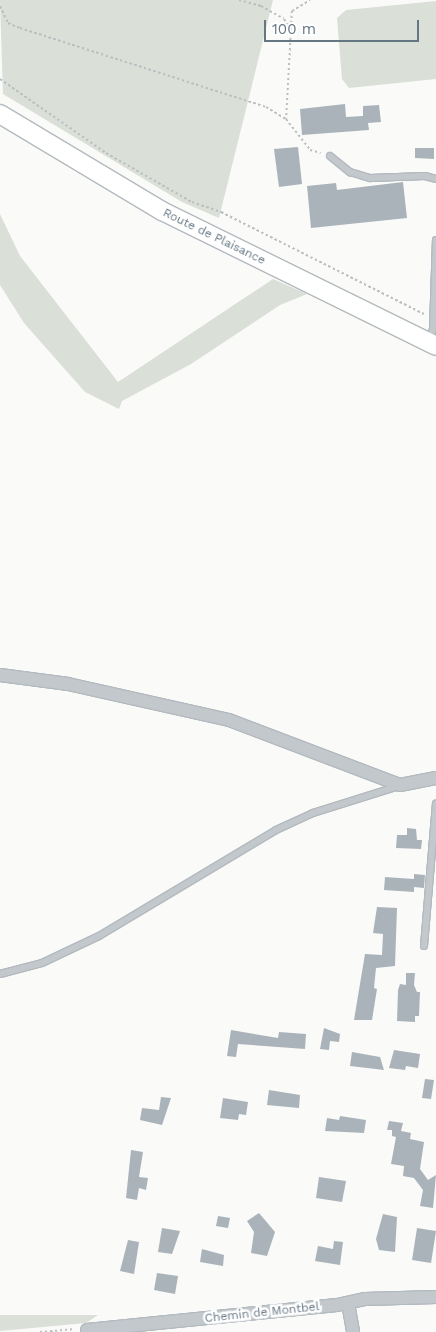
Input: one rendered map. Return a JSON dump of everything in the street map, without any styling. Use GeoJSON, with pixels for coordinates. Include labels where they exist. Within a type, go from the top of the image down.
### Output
{"type":"FeatureCollection","features":[{"type":"Feature","properties":{"kind":"main road","name":"Route de Plaisance"},"geometry":{"type":"LineString","coordinates":[[0,114],[154,206],[432,345]]}},
{"type":"Feature","properties":{"kind":"street"},"geometry":{"type":"LineString","coordinates":[[0,675],[68,684],[229,720],[400,785],[436,778]]}},
{"type":"Feature","properties":{"kind":"street","name":"Chemin de Montbel"},"geometry":{"type":"LineString","coordinates":[[87,1330],[348,1303],[365,1299],[436,1297]]}},
{"type":"Feature","properties":{"kind":"street"},"geometry":{"type":"LineString","coordinates":[[348,1303],[353,1332]]}},
{"type":"Feature","properties":{"kind":"lane"},"geometry":{"type":"LineString","coordinates":[[330,156],[350,172],[370,178],[425,176],[436,179]]}},
{"type":"Feature","properties":{"kind":"lane"},"geometry":{"type":"LineString","coordinates":[[432,345],[436,240]]}},
{"type":"Feature","properties":{"kind":"lane"},"geometry":{"type":"LineString","coordinates":[[0,974],[42,963],[99,936],[276,830],[305,817],[400,785]]}},
{"type":"Feature","properties":{"kind":"lane"},"geometry":{"type":"LineString","coordinates":[[424,946],[436,804]]}},
{"type":"Feature","properties":{"kind":"path"},"geometry":{"type":"LineString","coordinates":[[239,0],[261,6],[284,19],[291,28]]}},
{"type":"Feature","properties":{"kind":"path"},"geometry":{"type":"LineString","coordinates":[[286,119],[292,11],[310,0]]}},
{"type":"Feature","properties":{"kind":"path"},"geometry":{"type":"LineString","coordinates":[[0,6],[8,23],[20,28],[266,107],[286,119],[310,150],[330,156]]}},
{"type":"Feature","properties":{"kind":"path"},"geometry":{"type":"LineString","coordinates":[[0,79],[106,153],[192,202],[221,212],[433,318]]}},
{"type":"Feature","properties":{"kind":"path"},"geometry":{"type":"LineString","coordinates":[[40,1332],[87,1330]]}},
{"type":"Feature","properties":{"kind":"shaded area"},"geometry":{"type":"Polygon","coordinates":[[[0,0],[273,0],[219,218],[182,202],[3,94],[0,0]]]}},
{"type":"Feature","properties":{"kind":"shaded area"},"geometry":{"type":"Polygon","coordinates":[[[436,1],[436,79],[349,88],[342,79],[337,18],[346,10],[436,1]]]}},
{"type":"Feature","properties":{"kind":"shaded area"},"geometry":{"type":"Polygon","coordinates":[[[0,214],[20,256],[118,382],[273,279],[307,294],[280,305],[191,364],[122,401],[119,409],[85,392],[24,323],[0,285],[0,214]]]}},
{"type":"Feature","properties":{"kind":"shaded area"},"geometry":{"type":"Polygon","coordinates":[[[0,1315],[98,1315],[86,1323],[0,1331],[0,1315]]]}},
{"type":"Feature","properties":{"kind":"building"},"geometry":{"type":"Polygon","coordinates":[[[345,104],[346,117],[363,116],[363,106],[379,105],[381,122],[368,123],[369,130],[302,135],[300,109],[345,104]]]}},
{"type":"Feature","properties":{"kind":"building"},"geometry":{"type":"Polygon","coordinates":[[[298,147],[302,184],[279,187],[274,149],[298,147]]]}},
{"type":"Feature","properties":{"kind":"building"},"geometry":{"type":"Polygon","coordinates":[[[415,148],[434,148],[434,159],[415,158],[415,148]]]}},
{"type":"Feature","properties":{"kind":"building"},"geometry":{"type":"Polygon","coordinates":[[[403,182],[407,218],[311,228],[307,186],[336,183],[337,190],[403,182]]]}},
{"type":"Feature","properties":{"kind":"building"},"geometry":{"type":"Polygon","coordinates":[[[407,828],[416,829],[417,840],[422,840],[421,849],[396,848],[397,835],[407,835],[407,828]]]}},
{"type":"Feature","properties":{"kind":"building"},"geometry":{"type":"Polygon","coordinates":[[[414,874],[425,875],[424,888],[414,887],[414,892],[384,890],[385,877],[414,879],[414,874]]]}},
{"type":"Feature","properties":{"kind":"building"},"geometry":{"type":"Polygon","coordinates":[[[377,907],[397,908],[395,966],[376,968],[374,988],[377,989],[372,1020],[354,1020],[365,954],[382,955],[383,934],[373,933],[377,907]]]}},
{"type":"Feature","properties":{"kind":"building"},"geometry":{"type":"Polygon","coordinates":[[[406,973],[415,973],[414,985],[417,992],[420,992],[419,1016],[415,1016],[415,1022],[397,1021],[398,990],[400,984],[406,985],[406,973]]]}},
{"type":"Feature","properties":{"kind":"building"},"geometry":{"type":"Polygon","coordinates":[[[324,1028],[340,1034],[339,1042],[330,1041],[329,1050],[320,1049],[324,1028]]]}},
{"type":"Feature","properties":{"kind":"building"},"geometry":{"type":"Polygon","coordinates":[[[231,1030],[278,1038],[279,1032],[306,1034],[305,1049],[238,1044],[236,1057],[227,1056],[231,1030]]]}},
{"type":"Feature","properties":{"kind":"building"},"geometry":{"type":"Polygon","coordinates":[[[394,1050],[420,1054],[418,1068],[406,1066],[405,1070],[389,1068],[394,1050]]]}},
{"type":"Feature","properties":{"kind":"building"},"geometry":{"type":"Polygon","coordinates":[[[352,1052],[380,1057],[384,1070],[350,1066],[352,1052]]]}},
{"type":"Feature","properties":{"kind":"building"},"geometry":{"type":"Polygon","coordinates":[[[425,1079],[434,1080],[431,1099],[422,1098],[425,1079]]]}},
{"type":"Feature","properties":{"kind":"building"},"geometry":{"type":"Polygon","coordinates":[[[269,1090],[300,1095],[299,1108],[267,1105],[269,1090]]]}},
{"type":"Feature","properties":{"kind":"building"},"geometry":{"type":"Polygon","coordinates":[[[161,1097],[171,1098],[162,1125],[140,1120],[142,1108],[159,1110],[161,1097]]]}},
{"type":"Feature","properties":{"kind":"building"},"geometry":{"type":"Polygon","coordinates":[[[223,1098],[248,1102],[246,1115],[239,1114],[238,1120],[220,1118],[223,1098]]]}},
{"type":"Feature","properties":{"kind":"building"},"geometry":{"type":"Polygon","coordinates":[[[340,1116],[366,1120],[364,1133],[325,1131],[327,1118],[339,1120],[340,1116]]]}},
{"type":"Feature","properties":{"kind":"building"},"geometry":{"type":"Polygon","coordinates":[[[389,1121],[403,1123],[401,1131],[411,1133],[410,1139],[424,1142],[420,1169],[428,1180],[436,1175],[433,1208],[420,1206],[423,1190],[414,1178],[403,1176],[404,1166],[391,1164],[396,1137],[392,1136],[392,1130],[387,1130],[389,1121]]]}},
{"type":"Feature","properties":{"kind":"building"},"geometry":{"type":"Polygon","coordinates":[[[131,1150],[143,1152],[139,1177],[148,1178],[146,1190],[139,1188],[137,1200],[126,1198],[131,1150]]]}},
{"type":"Feature","properties":{"kind":"building"},"geometry":{"type":"Polygon","coordinates":[[[319,1177],[346,1181],[342,1202],[316,1198],[319,1177]]]}},
{"type":"Feature","properties":{"kind":"building"},"geometry":{"type":"Polygon","coordinates":[[[259,1213],[275,1232],[267,1256],[251,1253],[254,1232],[247,1221],[259,1213]]]}},
{"type":"Feature","properties":{"kind":"building"},"geometry":{"type":"Polygon","coordinates":[[[383,1214],[397,1217],[395,1252],[379,1250],[376,1239],[383,1214]]]}},
{"type":"Feature","properties":{"kind":"building"},"geometry":{"type":"Polygon","coordinates":[[[218,1216],[230,1218],[228,1228],[216,1226],[218,1216]]]}},
{"type":"Feature","properties":{"kind":"building"},"geometry":{"type":"Polygon","coordinates":[[[162,1228],[180,1231],[172,1254],[158,1252],[162,1228]]]}},
{"type":"Feature","properties":{"kind":"building"},"geometry":{"type":"Polygon","coordinates":[[[417,1228],[436,1231],[431,1263],[412,1260],[417,1228]]]}},
{"type":"Feature","properties":{"kind":"building"},"geometry":{"type":"Polygon","coordinates":[[[128,1240],[139,1242],[134,1274],[120,1271],[128,1240]]]}},
{"type":"Feature","properties":{"kind":"building"},"geometry":{"type":"Polygon","coordinates":[[[334,1241],[343,1242],[340,1265],[315,1261],[318,1246],[333,1249],[334,1241]]]}},
{"type":"Feature","properties":{"kind":"building"},"geometry":{"type":"Polygon","coordinates":[[[202,1249],[224,1255],[223,1266],[200,1262],[202,1249]]]}},
{"type":"Feature","properties":{"kind":"building"},"geometry":{"type":"Polygon","coordinates":[[[157,1273],[178,1276],[175,1294],[154,1290],[157,1273]]]}}]}
